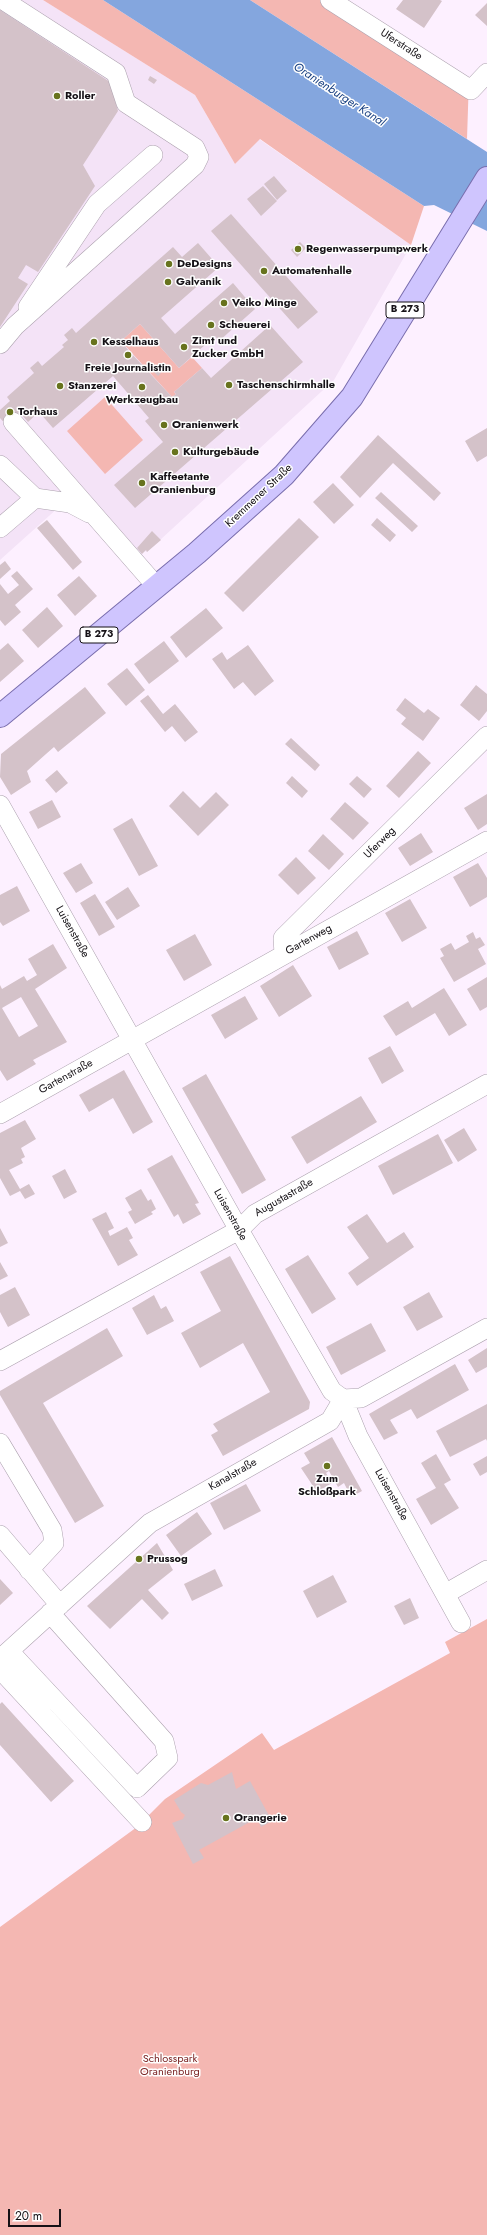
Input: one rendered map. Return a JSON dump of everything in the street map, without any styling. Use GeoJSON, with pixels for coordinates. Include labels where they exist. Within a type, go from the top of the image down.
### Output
{"type":"FeatureCollection","features":[{"type":"Feature","properties":{"kind":"main road","name":"Kremmener Straße"},"geometry":{"type":"LineString","coordinates":[[0,716],[157,587],[284,475],[352,397],[487,178]]}},
{"type":"Feature","properties":{"kind":"street"},"geometry":{"type":"LineString","coordinates":[[3,0],[116,73],[126,103],[194,148],[199,157],[196,165],[15,326]]}},
{"type":"Feature","properties":{"kind":"street","name":"Uferstraße"},"geometry":{"type":"LineString","coordinates":[[330,0],[471,90],[487,73]]}},
{"type":"Feature","properties":{"kind":"street"},"geometry":{"type":"LineString","coordinates":[[0,344],[15,326],[49,273],[97,204],[153,155]]}},
{"type":"Feature","properties":{"kind":"street"},"geometry":{"type":"LineString","coordinates":[[13,422],[157,587]]}},
{"type":"Feature","properties":{"kind":"street"},"geometry":{"type":"LineString","coordinates":[[0,465],[35,498],[70,503],[97,518]]}},
{"type":"Feature","properties":{"kind":"street"},"geometry":{"type":"LineString","coordinates":[[0,528],[35,498]]}},
{"type":"Feature","properties":{"kind":"street","name":"Uferweg"},"geometry":{"type":"LineString","coordinates":[[284,954],[283,938],[487,736]]}},
{"type":"Feature","properties":{"kind":"street","name":"Luisenstraße"},"geometry":{"type":"LineString","coordinates":[[0,805],[239,1230],[332,1391],[343,1399],[358,1436],[461,1623]]}},
{"type":"Feature","properties":{"kind":"street","name":"Gartenweg"},"geometry":{"type":"LineString","coordinates":[[133,1040],[487,841]]}},
{"type":"Feature","properties":{"kind":"street","name":"Gartenstraße"},"geometry":{"type":"LineString","coordinates":[[0,1114],[133,1040]]}},
{"type":"Feature","properties":{"kind":"street","name":"Augustastraße"},"geometry":{"type":"LineString","coordinates":[[0,1361],[239,1230],[255,1214],[487,1084]]}},
{"type":"Feature","properties":{"kind":"street"},"geometry":{"type":"LineString","coordinates":[[343,1399],[361,1398],[487,1328]]}},
{"type":"Feature","properties":{"kind":"street","name":"Kanalstraße"},"geometry":{"type":"LineString","coordinates":[[4,1655],[150,1523],[330,1421],[343,1399]]}},
{"type":"Feature","properties":{"kind":"street"},"geometry":{"type":"LineString","coordinates":[[0,1443],[52,1530],[54,1543],[29,1570]]}},
{"type":"Feature","properties":{"kind":"street"},"geometry":{"type":"LineString","coordinates":[[0,1535],[29,1570],[55,1609],[164,1740],[168,1758],[137,1788],[4,1655]]}},
{"type":"Feature","properties":{"kind":"street"},"geometry":{"type":"LineString","coordinates":[[445,1594],[487,1570]]}},
{"type":"Feature","properties":{"kind":"street"},"geometry":{"type":"LineString","coordinates":[[0,1669],[142,1822]]}},
{"type":"Feature","properties":{"kind":"shaded area","name":"Oranienwerk"},"geometry":{"type":"Polygon","coordinates":[[[0,0],[43,0],[195,95],[235,164],[259,139],[411,245],[334,380],[147,552],[145,551],[127,567],[69,498],[0,560],[0,0]]]}},
{"type":"Feature","properties":{"kind":"green space"},"geometry":{"type":"Polygon","coordinates":[[[43,0],[103,0],[424,206],[411,245],[260,139],[235,164],[195,95],[43,0]]]}},
{"type":"Feature","properties":{"kind":"green space"},"geometry":{"type":"Polygon","coordinates":[[[250,0],[346,0],[469,78],[467,139],[250,0]]]}},
{"type":"Feature","properties":{"kind":"green space"},"geometry":{"type":"Polygon","coordinates":[[[140,324],[179,368],[192,357],[202,368],[174,392],[176,394],[172,397],[121,341],[140,324]]]}},
{"type":"Feature","properties":{"kind":"green space"},"geometry":{"type":"Polygon","coordinates":[[[105,397],[143,440],[105,474],[67,431],[105,397]]]}},
{"type":"Feature","properties":{"kind":"green space","name":"Schlosspark Oranienburg"},"geometry":{"type":"Polygon","coordinates":[[[487,1619],[487,2235],[0,2235],[0,1927],[137,1827],[165,1799],[262,1733],[274,1750],[450,1653],[445,1642],[487,1619]]]}},
{"type":"Feature","properties":{"kind":"water","name":"Oranienburger Kanal"},"geometry":{"type":"Polygon","coordinates":[[[103,0],[250,0],[487,152],[487,231],[434,205],[424,206],[103,0]]]}},
{"type":"Feature","properties":{"kind":"building"},"geometry":{"type":"Polygon","coordinates":[[[403,0],[442,1],[424,28],[396,9],[403,0]]]}},
{"type":"Feature","properties":{"kind":"building"},"geometry":{"type":"Polygon","coordinates":[[[487,3],[487,26],[475,15],[487,3]]]}},
{"type":"Feature","properties":{"kind":"building","name":"Roller"},"geometry":{"type":"Polygon","coordinates":[[[0,10],[110,82],[118,111],[83,165],[95,186],[38,272],[26,265],[18,278],[28,284],[0,327],[0,10]]]}},
{"type":"Feature","properties":{"kind":"building"},"geometry":{"type":"Polygon","coordinates":[[[150,76],[157,80],[154,84],[148,80],[150,76]]]}},
{"type":"Feature","properties":{"kind":"building"},"geometry":{"type":"Polygon","coordinates":[[[274,176],[287,191],[277,200],[264,184],[274,176]]]}},
{"type":"Feature","properties":{"kind":"building"},"geometry":{"type":"Polygon","coordinates":[[[263,186],[277,201],[261,216],[247,199],[263,186]]]}},
{"type":"Feature","properties":{"kind":"building","name":"Automatenhalle"},"geometry":{"type":"Polygon","coordinates":[[[231,214],[318,312],[298,329],[211,231],[231,214]]]}},
{"type":"Feature","properties":{"kind":"building","name":"Regenwasserpumpwerk"},"geometry":{"type":"Polygon","coordinates":[[[300,242],[306,248],[297,257],[291,250],[300,242]]]}},
{"type":"Feature","properties":{"kind":"building"},"geometry":{"type":"Polygon","coordinates":[[[198,243],[219,267],[161,318],[175,334],[233,283],[255,309],[219,341],[215,336],[179,368],[140,324],[121,341],[129,351],[172,397],[176,394],[174,392],[202,368],[211,378],[270,325],[303,362],[135,508],[114,485],[163,442],[145,421],[149,418],[113,376],[53,428],[39,412],[28,422],[22,415],[8,427],[0,418],[0,410],[10,401],[7,397],[34,373],[30,368],[38,361],[42,366],[64,347],[62,345],[68,340],[64,335],[72,328],[76,333],[173,247],[182,257],[198,243]]]}},
{"type":"Feature","properties":{"kind":"building"},"geometry":{"type":"Polygon","coordinates":[[[155,367],[161,373],[158,376],[152,370],[155,367]]]}},
{"type":"Feature","properties":{"kind":"building"},"geometry":{"type":"Polygon","coordinates":[[[487,428],[487,456],[477,462],[465,441],[487,428]]]}},
{"type":"Feature","properties":{"kind":"building"},"geometry":{"type":"Polygon","coordinates":[[[378,435],[441,493],[434,501],[393,463],[360,498],[340,477],[378,435]]]}},
{"type":"Feature","properties":{"kind":"building"},"geometry":{"type":"Polygon","coordinates":[[[333,483],[354,505],[334,524],[313,502],[333,483]]]}},
{"type":"Feature","properties":{"kind":"building"},"geometry":{"type":"Polygon","coordinates":[[[381,492],[418,526],[412,532],[375,498],[381,492]]]}},
{"type":"Feature","properties":{"kind":"building"},"geometry":{"type":"Polygon","coordinates":[[[299,518],[319,537],[243,612],[224,593],[299,518]]]}},
{"type":"Feature","properties":{"kind":"building"},"geometry":{"type":"Polygon","coordinates":[[[377,518],[396,535],[390,542],[371,525],[377,518]]]}},
{"type":"Feature","properties":{"kind":"building"},"geometry":{"type":"Polygon","coordinates":[[[47,520],[82,562],[73,570],[37,528],[47,520]]]}},
{"type":"Feature","properties":{"kind":"building"},"geometry":{"type":"Polygon","coordinates":[[[152,531],[161,540],[147,552],[146,550],[142,554],[137,548],[152,531]]]}},
{"type":"Feature","properties":{"kind":"building"},"geometry":{"type":"Polygon","coordinates":[[[5,561],[11,569],[0,579],[0,565],[5,561]]]}},
{"type":"Feature","properties":{"kind":"building"},"geometry":{"type":"Polygon","coordinates":[[[17,571],[33,589],[15,605],[21,612],[5,626],[0,620],[0,584],[8,594],[19,585],[11,576],[17,571]]]}},
{"type":"Feature","properties":{"kind":"building"},"geometry":{"type":"Polygon","coordinates":[[[79,576],[97,596],[75,616],[57,595],[79,576]]]}},
{"type":"Feature","properties":{"kind":"building"},"geometry":{"type":"Polygon","coordinates":[[[47,607],[63,626],[38,648],[22,630],[47,607]]]}},
{"type":"Feature","properties":{"kind":"building"},"geometry":{"type":"Polygon","coordinates":[[[206,608],[223,628],[186,658],[170,637],[206,608]]]}},
{"type":"Feature","properties":{"kind":"building"},"geometry":{"type":"Polygon","coordinates":[[[164,641],[179,661],[149,684],[134,664],[164,641]]]}},
{"type":"Feature","properties":{"kind":"building"},"geometry":{"type":"Polygon","coordinates":[[[8,643],[24,661],[0,682],[0,650],[8,643]]]}},
{"type":"Feature","properties":{"kind":"building"},"geometry":{"type":"Polygon","coordinates":[[[248,645],[274,681],[255,696],[243,682],[234,689],[212,659],[222,652],[227,660],[248,645]]]}},
{"type":"Feature","properties":{"kind":"building"},"geometry":{"type":"Polygon","coordinates":[[[127,668],[145,690],[126,706],[107,684],[127,668]]]}},
{"type":"Feature","properties":{"kind":"building"},"geometry":{"type":"Polygon","coordinates":[[[476,685],[487,694],[487,711],[479,721],[460,705],[476,685]]]}},
{"type":"Feature","properties":{"kind":"building"},"geometry":{"type":"Polygon","coordinates":[[[85,687],[106,713],[58,752],[54,747],[27,771],[31,782],[11,795],[0,777],[1,754],[85,687]]]}},
{"type":"Feature","properties":{"kind":"building"},"geometry":{"type":"Polygon","coordinates":[[[148,695],[163,714],[175,704],[198,732],[185,742],[172,726],[165,732],[140,701],[148,695]]]}},
{"type":"Feature","properties":{"kind":"building"},"geometry":{"type":"Polygon","coordinates":[[[405,698],[424,713],[428,709],[440,718],[423,741],[401,724],[406,718],[396,710],[405,698]]]}},
{"type":"Feature","properties":{"kind":"building"},"geometry":{"type":"Polygon","coordinates":[[[291,738],[320,765],[315,771],[285,744],[291,738]]]}},
{"type":"Feature","properties":{"kind":"building"},"geometry":{"type":"Polygon","coordinates":[[[418,751],[431,763],[399,798],[386,786],[418,751]]]}},
{"type":"Feature","properties":{"kind":"building"},"geometry":{"type":"Polygon","coordinates":[[[57,770],[68,783],[56,793],[45,780],[57,770]]]}},
{"type":"Feature","properties":{"kind":"building"},"geometry":{"type":"Polygon","coordinates":[[[292,776],[308,791],[302,798],[286,783],[292,776]]]}},
{"type":"Feature","properties":{"kind":"building"},"geometry":{"type":"Polygon","coordinates":[[[357,776],[372,789],[364,798],[349,784],[357,776]]]}},
{"type":"Feature","properties":{"kind":"building"},"geometry":{"type":"Polygon","coordinates":[[[183,791],[200,808],[216,792],[229,805],[198,836],[169,806],[183,791]]]}},
{"type":"Feature","properties":{"kind":"building"},"geometry":{"type":"Polygon","coordinates":[[[487,794],[487,824],[478,830],[464,808],[487,794]]]}},
{"type":"Feature","properties":{"kind":"building"},"geometry":{"type":"Polygon","coordinates":[[[52,800],[61,817],[38,829],[29,812],[52,800]]]}},
{"type":"Feature","properties":{"kind":"building"},"geometry":{"type":"Polygon","coordinates":[[[345,802],[369,823],[353,840],[330,819],[345,802]]]}},
{"type":"Feature","properties":{"kind":"building"},"geometry":{"type":"Polygon","coordinates":[[[132,818],[158,866],[139,876],[113,829],[132,818]]]}},
{"type":"Feature","properties":{"kind":"building"},"geometry":{"type":"Polygon","coordinates":[[[421,833],[433,852],[410,866],[398,848],[421,833]]]}},
{"type":"Feature","properties":{"kind":"building"},"geometry":{"type":"Polygon","coordinates":[[[323,834],[344,854],[329,870],[308,851],[323,834]]]}},
{"type":"Feature","properties":{"kind":"building"},"geometry":{"type":"Polygon","coordinates":[[[296,857],[316,878],[298,895],[278,875],[296,857]]]}},
{"type":"Feature","properties":{"kind":"building"},"geometry":{"type":"Polygon","coordinates":[[[81,863],[93,883],[76,893],[63,873],[81,863]]]}},
{"type":"Feature","properties":{"kind":"building"},"geometry":{"type":"Polygon","coordinates":[[[478,863],[487,878],[487,897],[470,907],[453,877],[478,863]]]}},
{"type":"Feature","properties":{"kind":"building"},"geometry":{"type":"Polygon","coordinates":[[[17,886],[30,911],[3,926],[0,922],[0,895],[17,886]]]}},
{"type":"Feature","properties":{"kind":"building"},"geometry":{"type":"Polygon","coordinates":[[[128,887],[140,906],[117,920],[105,902],[128,887]]]}},
{"type":"Feature","properties":{"kind":"building"},"geometry":{"type":"Polygon","coordinates":[[[95,894],[115,927],[99,936],[80,903],[95,894]]]}},
{"type":"Feature","properties":{"kind":"building"},"geometry":{"type":"Polygon","coordinates":[[[410,899],[427,928],[402,942],[385,913],[410,899]]]}},
{"type":"Feature","properties":{"kind":"building"},"geometry":{"type":"Polygon","coordinates":[[[357,931],[369,954],[339,970],[327,947],[357,931]]]}},
{"type":"Feature","properties":{"kind":"building"},"geometry":{"type":"Polygon","coordinates":[[[473,932],[476,939],[480,937],[485,945],[478,949],[486,964],[454,982],[440,958],[444,956],[440,949],[451,943],[455,950],[469,942],[466,936],[473,932]]]}},
{"type":"Feature","properties":{"kind":"building"},"geometry":{"type":"Polygon","coordinates":[[[195,934],[212,965],[184,981],[166,950],[195,934]]]}},
{"type":"Feature","properties":{"kind":"building"},"geometry":{"type":"Polygon","coordinates":[[[53,944],[67,968],[35,989],[67,1042],[33,1060],[36,1064],[7,1081],[0,1070],[0,985],[2,989],[24,976],[27,981],[37,975],[28,959],[53,944]],[[21,997],[2,1008],[19,1037],[38,1026],[21,997]]]}},
{"type":"Feature","properties":{"kind":"building"},"geometry":{"type":"Polygon","coordinates":[[[293,965],[312,996],[279,1017],[260,986],[293,965]]]}},
{"type":"Feature","properties":{"kind":"building"},"geometry":{"type":"Polygon","coordinates":[[[487,977],[487,1007],[480,1011],[467,989],[487,977]]]}},
{"type":"Feature","properties":{"kind":"building"},"geometry":{"type":"Polygon","coordinates":[[[444,988],[467,1025],[449,1036],[435,1013],[396,1036],[383,1016],[408,1001],[412,1008],[444,988]]]}},
{"type":"Feature","properties":{"kind":"building"},"geometry":{"type":"Polygon","coordinates":[[[245,996],[258,1019],[225,1039],[211,1015],[245,996]]]}},
{"type":"Feature","properties":{"kind":"building"},"geometry":{"type":"Polygon","coordinates":[[[390,1046],[404,1071],[382,1084],[368,1058],[390,1046]]]}},
{"type":"Feature","properties":{"kind":"building"},"geometry":{"type":"Polygon","coordinates":[[[124,1070],[153,1122],[133,1134],[113,1098],[89,1112],[79,1095],[124,1070]]]}},
{"type":"Feature","properties":{"kind":"building"},"geometry":{"type":"Polygon","coordinates":[[[206,1074],[266,1180],[242,1194],[182,1088],[206,1074]]]}},
{"type":"Feature","properties":{"kind":"building"},"geometry":{"type":"Polygon","coordinates":[[[361,1096],[377,1122],[307,1164],[291,1137],[361,1096]]]}},
{"type":"Feature","properties":{"kind":"building"},"geometry":{"type":"Polygon","coordinates":[[[25,1120],[36,1139],[21,1148],[25,1157],[21,1159],[23,1163],[9,1170],[20,1189],[29,1184],[35,1194],[25,1199],[20,1191],[10,1196],[0,1178],[0,1133],[25,1120]]]}},
{"type":"Feature","properties":{"kind":"building"},"geometry":{"type":"Polygon","coordinates":[[[464,1128],[477,1150],[458,1162],[444,1140],[464,1128]]]}},
{"type":"Feature","properties":{"kind":"building"},"geometry":{"type":"Polygon","coordinates":[[[438,1134],[453,1163],[393,1195],[378,1166],[438,1134]]]}},
{"type":"Feature","properties":{"kind":"building"},"geometry":{"type":"Polygon","coordinates":[[[172,1155],[199,1203],[195,1204],[201,1214],[183,1224],[178,1214],[174,1217],[147,1169],[172,1155]]]}},
{"type":"Feature","properties":{"kind":"building"},"geometry":{"type":"Polygon","coordinates":[[[65,1169],[77,1192],[64,1199],[52,1176],[65,1169]]]}},
{"type":"Feature","properties":{"kind":"building"},"geometry":{"type":"Polygon","coordinates":[[[141,1189],[148,1201],[151,1199],[156,1209],[151,1212],[153,1214],[135,1224],[128,1212],[132,1210],[125,1198],[141,1189]]]}},
{"type":"Feature","properties":{"kind":"building"},"geometry":{"type":"Polygon","coordinates":[[[106,1212],[114,1228],[108,1231],[110,1236],[127,1227],[133,1238],[129,1240],[138,1255],[118,1266],[92,1219],[106,1212]]]}},
{"type":"Feature","properties":{"kind":"building"},"geometry":{"type":"Polygon","coordinates":[[[367,1214],[387,1243],[404,1232],[414,1247],[357,1286],[348,1273],[369,1258],[347,1227],[367,1214]]]}},
{"type":"Feature","properties":{"kind":"building"},"geometry":{"type":"Polygon","coordinates":[[[0,1228],[8,1243],[0,1247],[0,1228]]]}},
{"type":"Feature","properties":{"kind":"building"},"geometry":{"type":"Polygon","coordinates":[[[308,1255],[336,1299],[312,1314],[285,1269],[308,1255]]]}},
{"type":"Feature","properties":{"kind":"building"},"geometry":{"type":"Polygon","coordinates":[[[230,1256],[310,1402],[309,1409],[223,1456],[211,1435],[218,1431],[213,1424],[270,1392],[243,1343],[200,1368],[181,1333],[221,1311],[200,1272],[230,1256]]]}},
{"type":"Feature","properties":{"kind":"building"},"geometry":{"type":"Polygon","coordinates":[[[0,1262],[8,1276],[0,1280],[0,1262]]]}},
{"type":"Feature","properties":{"kind":"building"},"geometry":{"type":"Polygon","coordinates":[[[15,1287],[30,1315],[8,1327],[0,1312],[0,1295],[15,1287]]]}},
{"type":"Feature","properties":{"kind":"building"},"geometry":{"type":"Polygon","coordinates":[[[429,1292],[443,1317],[417,1331],[403,1307],[429,1292]]]}},
{"type":"Feature","properties":{"kind":"building"},"geometry":{"type":"Polygon","coordinates":[[[154,1295],[161,1309],[166,1306],[174,1321],[147,1335],[132,1308],[154,1295]]]}},
{"type":"Feature","properties":{"kind":"building"},"geometry":{"type":"Polygon","coordinates":[[[371,1323],[386,1351],[341,1375],[326,1347],[371,1323]]]}},
{"type":"Feature","properties":{"kind":"building"},"geometry":{"type":"Polygon","coordinates":[[[107,1328],[123,1356],[43,1403],[104,1506],[75,1523],[0,1395],[0,1391],[107,1328]]]}},
{"type":"Feature","properties":{"kind":"building"},"geometry":{"type":"Polygon","coordinates":[[[487,1348],[487,1367],[476,1373],[468,1360],[487,1348]]]}},
{"type":"Feature","properties":{"kind":"building"},"geometry":{"type":"Polygon","coordinates":[[[455,1364],[469,1390],[417,1419],[411,1409],[390,1420],[398,1433],[384,1440],[369,1414],[455,1364]]]}},
{"type":"Feature","properties":{"kind":"building"},"geometry":{"type":"Polygon","coordinates":[[[487,1404],[487,1441],[486,1439],[450,1457],[436,1431],[487,1404]]]}},
{"type":"Feature","properties":{"kind":"building","name":"Zum Schloßpark"},"geometry":{"type":"Polygon","coordinates":[[[332,1437],[362,1491],[351,1497],[344,1483],[338,1487],[329,1471],[326,1473],[332,1483],[317,1492],[301,1468],[310,1463],[304,1453],[332,1437]]]}},
{"type":"Feature","properties":{"kind":"building"},"geometry":{"type":"Polygon","coordinates":[[[436,1454],[451,1480],[444,1484],[459,1508],[431,1525],[416,1499],[436,1488],[421,1463],[436,1454]]]}},
{"type":"Feature","properties":{"kind":"building"},"geometry":{"type":"Polygon","coordinates":[[[487,1456],[487,1472],[480,1476],[473,1464],[487,1456]]]}},
{"type":"Feature","properties":{"kind":"building"},"geometry":{"type":"Polygon","coordinates":[[[246,1484],[261,1511],[224,1530],[210,1503],[246,1484]]]}},
{"type":"Feature","properties":{"kind":"building"},"geometry":{"type":"Polygon","coordinates":[[[197,1512],[212,1534],[181,1556],[166,1535],[197,1512]]]}},
{"type":"Feature","properties":{"kind":"building"},"geometry":{"type":"Polygon","coordinates":[[[157,1543],[173,1570],[148,1590],[169,1613],[162,1620],[142,1599],[110,1629],[87,1606],[157,1543]]]}},
{"type":"Feature","properties":{"kind":"building"},"geometry":{"type":"Polygon","coordinates":[[[215,1569],[223,1586],[192,1601],[184,1584],[215,1569]]]}},
{"type":"Feature","properties":{"kind":"building"},"geometry":{"type":"Polygon","coordinates":[[[333,1575],[347,1602],[317,1618],[303,1591],[333,1575]]]}},
{"type":"Feature","properties":{"kind":"building"},"geometry":{"type":"Polygon","coordinates":[[[0,1579],[13,1593],[0,1605],[0,1579]]]}},
{"type":"Feature","properties":{"kind":"building"},"geometry":{"type":"Polygon","coordinates":[[[410,1598],[419,1618],[404,1625],[394,1606],[410,1598]]]}},
{"type":"Feature","properties":{"kind":"building"},"geometry":{"type":"Polygon","coordinates":[[[2,1702],[74,1781],[51,1802],[0,1745],[0,1704],[2,1702]]]}},
{"type":"Feature","properties":{"kind":"building","name":"Orangerie"},"geometry":{"type":"Polygon","coordinates":[[[232,1772],[236,1789],[250,1781],[272,1821],[261,1827],[257,1818],[199,1850],[204,1858],[193,1864],[172,1823],[183,1819],[185,1815],[181,1812],[174,1800],[201,1783],[208,1785],[232,1772]]]}},
{"type":"Feature","properties":{"kind":"place","name":"Roller"},"geometry":{"type":"Point","coordinates":[57,96]}},
{"type":"Feature","properties":{"kind":"place","name":"Regenwasserpumpwerk"},"geometry":{"type":"Point","coordinates":[298,249]}},
{"type":"Feature","properties":{"kind":"place","name":"DeDesigns"},"geometry":{"type":"Point","coordinates":[169,264]}},
{"type":"Feature","properties":{"kind":"place","name":"Automatenhalle"},"geometry":{"type":"Point","coordinates":[264,271]}},
{"type":"Feature","properties":{"kind":"place","name":"Galvanik"},"geometry":{"type":"Point","coordinates":[168,282]}},
{"type":"Feature","properties":{"kind":"place","name":"Veiko Minge"},"geometry":{"type":"Point","coordinates":[224,303]}},
{"type":"Feature","properties":{"kind":"place","name":"Scheuerei"},"geometry":{"type":"Point","coordinates":[211,325]}},
{"type":"Feature","properties":{"kind":"place","name":"Kesselhaus"},"geometry":{"type":"Point","coordinates":[94,342]}},
{"type":"Feature","properties":{"kind":"place","name":"Zimt und Zucker GmbH"},"geometry":{"type":"Point","coordinates":[184,347]}},
{"type":"Feature","properties":{"kind":"place","name":"Freie Journalistin"},"geometry":{"type":"Point","coordinates":[128,355]}},
{"type":"Feature","properties":{"kind":"place","name":"Taschenschirmhalle"},"geometry":{"type":"Point","coordinates":[229,385]}},
{"type":"Feature","properties":{"kind":"place","name":"Stanzerei"},"geometry":{"type":"Point","coordinates":[60,386]}},
{"type":"Feature","properties":{"kind":"place","name":"Werkzeugbau"},"geometry":{"type":"Point","coordinates":[142,387]}},
{"type":"Feature","properties":{"kind":"place","name":"Torhaus"},"geometry":{"type":"Point","coordinates":[10,412]}},
{"type":"Feature","properties":{"kind":"place","name":"Oranienwerk"},"geometry":{"type":"Point","coordinates":[164,425]}},
{"type":"Feature","properties":{"kind":"place","name":"Kulturgebäude"},"geometry":{"type":"Point","coordinates":[175,452]}},
{"type":"Feature","properties":{"kind":"place","name":"Kaffeetante Oranienburg"},"geometry":{"type":"Point","coordinates":[142,483]}},
{"type":"Feature","properties":{"kind":"place","name":"Zum Schloßpark"},"geometry":{"type":"Point","coordinates":[327,1466]}},
{"type":"Feature","properties":{"kind":"place","name":"Prussog"},"geometry":{"type":"Point","coordinates":[139,1559]}},
{"type":"Feature","properties":{"kind":"place","name":"Orangerie"},"geometry":{"type":"Point","coordinates":[226,1818]}}]}
